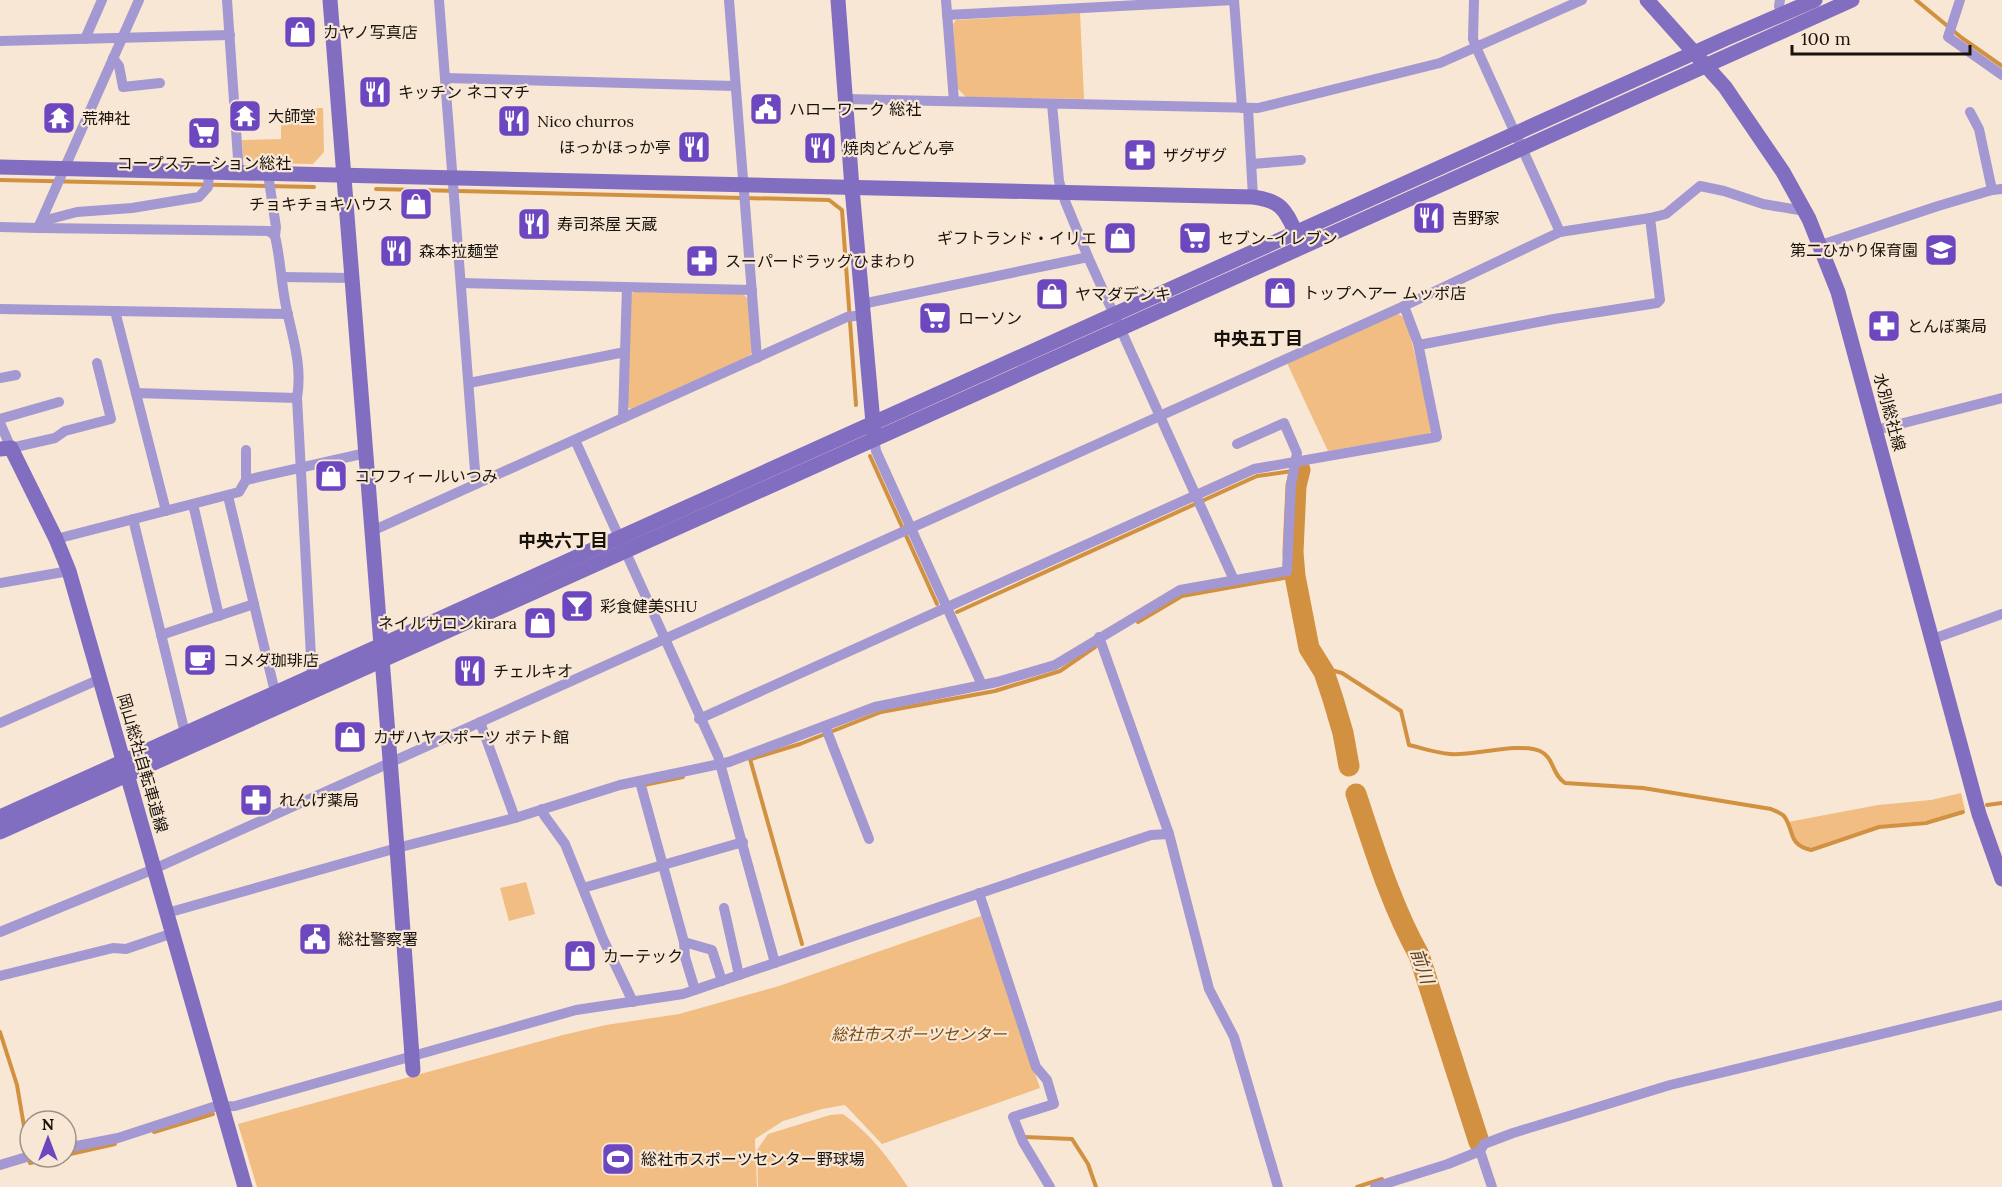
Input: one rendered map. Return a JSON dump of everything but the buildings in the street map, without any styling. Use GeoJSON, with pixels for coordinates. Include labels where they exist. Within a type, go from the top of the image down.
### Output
{"type":"FeatureCollection","features":[{"type":"Feature","properties":{"kind":"street"},"geometry":{"type":"LineString","coordinates":[[86,39],[102,0]]}},
{"type":"Feature","properties":{"kind":"street"},"geometry":{"type":"LineString","coordinates":[[38,228],[139,0]]}},
{"type":"Feature","properties":{"kind":"street"},"geometry":{"type":"LineString","coordinates":[[227,0],[239,173]]}},
{"type":"Feature","properties":{"kind":"street"},"geometry":{"type":"LineString","coordinates":[[330,0],[412,1063]]}},
{"type":"Feature","properties":{"kind":"street"},"geometry":{"type":"LineString","coordinates":[[439,0],[476,484]]}},
{"type":"Feature","properties":{"kind":"street"},"geometry":{"type":"LineString","coordinates":[[729,0],[757,358]]}},
{"type":"Feature","properties":{"kind":"street"},"geometry":{"type":"LineString","coordinates":[[838,0],[852,188],[856,313],[876,450],[906,529],[947,608],[982,686]]}},
{"type":"Feature","properties":{"kind":"street"},"geometry":{"type":"LineString","coordinates":[[945,0],[954,101]]}},
{"type":"Feature","properties":{"kind":"street"},"geometry":{"type":"LineString","coordinates":[[947,15],[1234,0],[1252,164],[1253,197]]}},
{"type":"Feature","properties":{"kind":"street"},"geometry":{"type":"LineString","coordinates":[[1474,0],[1473,39],[1560,232]]}},
{"type":"Feature","properties":{"kind":"street"},"geometry":{"type":"LineString","coordinates":[[846,99],[1258,108],[1440,63],[1582,0]]}},
{"type":"Feature","properties":{"kind":"street","name":"水別総社線"},"geometry":{"type":"LineString","coordinates":[[1647,0],[1725,87],[1776,162],[1805,211],[1821,245],[1838,292],[1979,814],[2002,879]]}},
{"type":"Feature","properties":{"kind":"street"},"geometry":{"type":"LineString","coordinates":[[0,832],[125,768],[185,733],[381,644],[622,544],[1519,140],[1781,7],[1815,0]]}},
{"type":"Feature","properties":{"kind":"street"},"geometry":{"type":"LineString","coordinates":[[1519,140],[1706,66],[1852,0]]}},
{"type":"Feature","properties":{"kind":"street"},"geometry":{"type":"LineString","coordinates":[[1960,0],[1948,37],[2002,75]]}},
{"type":"Feature","properties":{"kind":"street"},"geometry":{"type":"LineString","coordinates":[[0,41],[230,35]]}},
{"type":"Feature","properties":{"kind":"street"},"geometry":{"type":"LineString","coordinates":[[113,58],[119,66],[123,87],[160,83]]}},
{"type":"Feature","properties":{"kind":"street"},"geometry":{"type":"LineString","coordinates":[[445,78],[735,86]]}},
{"type":"Feature","properties":{"kind":"street"},"geometry":{"type":"LineString","coordinates":[[1052,104],[1062,192],[1088,256],[1234,580]]}},
{"type":"Feature","properties":{"kind":"street"},"geometry":{"type":"LineString","coordinates":[[1821,245],[1997,190],[1979,129],[1970,112]]}},
{"type":"Feature","properties":{"kind":"street"},"geometry":{"type":"LineString","coordinates":[[1252,164],[1301,160]]}},
{"type":"Feature","properties":{"kind":"street"},"geometry":{"type":"LineString","coordinates":[[0,167],[61,177],[209,180],[239,173],[269,182],[344,176],[454,187],[744,194],[852,188],[1253,197],[1267,199],[1281,206],[1299,239]]}},
{"type":"Feature","properties":{"kind":"street"},"geometry":{"type":"LineString","coordinates":[[38,228],[50,219],[77,212],[132,208],[199,197],[209,180]]}},
{"type":"Feature","properties":{"kind":"street"},"geometry":{"type":"LineString","coordinates":[[269,182],[282,278],[294,334],[300,382],[297,398],[312,675]]}},
{"type":"Feature","properties":{"kind":"street"},"geometry":{"type":"LineString","coordinates":[[0,932],[154,869],[1404,306],[1560,232],[1666,214],[1700,186],[1763,204],[1805,211]]}},
{"type":"Feature","properties":{"kind":"street"},"geometry":{"type":"LineString","coordinates":[[1419,345],[1554,319],[1657,303],[1660,300],[1650,218]]}},
{"type":"Feature","properties":{"kind":"street"},"geometry":{"type":"LineString","coordinates":[[0,227],[269,231],[276,236]]}},
{"type":"Feature","properties":{"kind":"street"},"geometry":{"type":"LineString","coordinates":[[372,531],[856,313],[1088,256]]}},
{"type":"Feature","properties":{"kind":"street"},"geometry":{"type":"LineString","coordinates":[[282,278],[352,278]]}},
{"type":"Feature","properties":{"kind":"street"},"geometry":{"type":"LineString","coordinates":[[461,283],[752,290]]}},
{"type":"Feature","properties":{"kind":"street"},"geometry":{"type":"LineString","coordinates":[[623,418],[627,287]]}},
{"type":"Feature","properties":{"kind":"street"},"geometry":{"type":"LineString","coordinates":[[699,719],[1197,500],[1254,468],[1294,467],[1437,437],[1419,345],[1404,306]]}},
{"type":"Feature","properties":{"kind":"street"},"geometry":{"type":"LineString","coordinates":[[0,309],[288,314]]}},
{"type":"Feature","properties":{"kind":"street"},"geometry":{"type":"LineString","coordinates":[[115,311],[166,511]]}},
{"type":"Feature","properties":{"kind":"street"},"geometry":{"type":"LineString","coordinates":[[469,383],[625,352]]}},
{"type":"Feature","properties":{"kind":"street"},"geometry":{"type":"LineString","coordinates":[[59,402],[0,421],[6,449],[55,438],[65,431],[111,419],[97,363]]}},
{"type":"Feature","properties":{"kind":"street"},"geometry":{"type":"LineString","coordinates":[[0,378],[16,375]]}},
{"type":"Feature","properties":{"kind":"street"},"geometry":{"type":"LineString","coordinates":[[136,393],[297,398]]}},
{"type":"Feature","properties":{"kind":"street"},"geometry":{"type":"LineString","coordinates":[[1876,430],[2002,398]]}},
{"type":"Feature","properties":{"kind":"street"},"geometry":{"type":"LineString","coordinates":[[168,913],[397,848],[543,811],[620,785],[641,784],[721,767],[827,731],[875,707],[982,686],[1055,665],[1101,641],[1180,590],[1287,571],[1291,485],[1297,453],[1284,423],[1237,444]]}},
{"type":"Feature","properties":{"kind":"street"},"geometry":{"type":"LineString","coordinates":[[575,440],[721,767],[775,963]]}},
{"type":"Feature","properties":{"kind":"street","name":"岡山総社自転車道線"},"geometry":{"type":"LineString","coordinates":[[6,449],[56,539],[69,571],[245,1187]]}},
{"type":"Feature","properties":{"kind":"street"},"geometry":{"type":"LineString","coordinates":[[56,539],[239,492],[246,480],[246,450]]}},
{"type":"Feature","properties":{"kind":"street"},"geometry":{"type":"LineString","coordinates":[[246,480],[366,453]]}},
{"type":"Feature","properties":{"kind":"street"},"geometry":{"type":"LineString","coordinates":[[228,496],[276,692]]}},
{"type":"Feature","properties":{"kind":"street"},"geometry":{"type":"LineString","coordinates":[[193,504],[219,616]]}},
{"type":"Feature","properties":{"kind":"street"},"geometry":{"type":"LineString","coordinates":[[133,519],[185,733]]}},
{"type":"Feature","properties":{"kind":"street"},"geometry":{"type":"LineString","coordinates":[[0,817],[125,768],[382,660],[622,544]]}},
{"type":"Feature","properties":{"kind":"street"},"geometry":{"type":"LineString","coordinates":[[0,583],[69,571]]}},
{"type":"Feature","properties":{"kind":"street"},"geometry":{"type":"LineString","coordinates":[[161,635],[254,604]]}},
{"type":"Feature","properties":{"kind":"street"},"geometry":{"type":"LineString","coordinates":[[1933,639],[2002,614]]}},
{"type":"Feature","properties":{"kind":"street"},"geometry":{"type":"LineString","coordinates":[[1101,641],[1169,834],[1209,989],[1234,1037],[1278,1187]]}},
{"type":"Feature","properties":{"kind":"street"},"geometry":{"type":"LineString","coordinates":[[0,723],[100,679]]}},
{"type":"Feature","properties":{"kind":"street"},"geometry":{"type":"LineString","coordinates":[[480,722],[515,818]]}},
{"type":"Feature","properties":{"kind":"street"},"geometry":{"type":"LineString","coordinates":[[827,731],[869,839]]}},
{"type":"Feature","properties":{"kind":"street"},"geometry":{"type":"LineString","coordinates":[[641,784],[695,990]]}},
{"type":"Feature","properties":{"kind":"street"},"geometry":{"type":"LineString","coordinates":[[543,811],[565,844],[603,939],[633,1002]]}},
{"type":"Feature","properties":{"kind":"street"},"geometry":{"type":"LineString","coordinates":[[78,1146],[118,1138],[213,1107],[235,1106],[412,1063],[576,1010],[683,994],[1151,835],[1169,834]]}},
{"type":"Feature","properties":{"kind":"street"},"geometry":{"type":"LineString","coordinates":[[583,888],[743,842]]}},
{"type":"Feature","properties":{"kind":"street"},"geometry":{"type":"LineString","coordinates":[[979,893],[1036,1067],[1047,1080],[1054,1104],[1013,1117],[1023,1142],[1050,1187]]}},
{"type":"Feature","properties":{"kind":"street"},"geometry":{"type":"LineString","coordinates":[[724,908],[739,975]]}},
{"type":"Feature","properties":{"kind":"street"},"geometry":{"type":"LineString","coordinates":[[0,976],[113,948],[126,949],[173,933]]}},
{"type":"Feature","properties":{"kind":"street"},"geometry":{"type":"LineString","coordinates":[[684,942],[712,950],[722,981]]}},
{"type":"Feature","properties":{"kind":"street"},"geometry":{"type":"LineString","coordinates":[[1375,1187],[1448,1164],[1480,1151],[1484,1144],[1513,1132],[1670,1085],[2002,1005]]}},
{"type":"Feature","properties":{"kind":"street"},"geometry":{"type":"LineString","coordinates":[[1480,1151],[1492,1187]]}},
{"type":"Feature","properties":{"kind":"street"},"geometry":{"type":"LineString","coordinates":[[0,1165],[18,1160]]}},
{"type":"Feature","properties":{"kind":"green space"},"geometry":{"type":"Polygon","coordinates":[[[1080,13],[1084,99],[966,97],[957,88],[953,24],[956,20],[1080,13]]]}},
{"type":"Feature","properties":{"kind":"green space"},"geometry":{"type":"Polygon","coordinates":[[[323,108],[324,152],[313,164],[248,163],[243,158],[242,140],[281,139],[281,117],[302,116],[302,109],[323,108]]]}},
{"type":"Feature","properties":{"kind":"green space"},"geometry":{"type":"Polygon","coordinates":[[[634,292],[743,294],[748,299],[753,351],[749,356],[631,409],[626,406],[629,296],[634,292]]]}},
{"type":"Feature","properties":{"kind":"green space"},"geometry":{"type":"Polygon","coordinates":[[[1397,313],[1403,317],[1409,330],[1433,429],[1429,434],[1328,451],[1287,363],[1397,313]]]}},
{"type":"Feature","properties":{"kind":"green space"},"geometry":{"type":"Polygon","coordinates":[[[1961,793],[1965,810],[1933,820],[1876,826],[1810,848],[1797,842],[1788,822],[1878,805],[1931,800],[1961,793]]]}},
{"type":"Feature","properties":{"kind":"green space"},"geometry":{"type":"Polygon","coordinates":[[[526,882],[535,914],[509,921],[500,888],[526,882]]]}},
{"type":"Feature","properties":{"kind":"green space","name":"総社市スポーツセンター"},"geometry":{"type":"Polygon","coordinates":[[[981,916],[1040,1088],[882,1144],[845,1105],[822,1109],[783,1121],[755,1139],[757,1187],[257,1187],[238,1124],[563,1035],[606,1025],[679,1014],[779,986],[981,916]]]}},
{"type":"Feature","properties":{"kind":"green space"},"geometry":{"type":"Polygon","coordinates":[[[843,1114],[879,1147],[908,1187],[758,1187],[757,1150],[768,1134],[830,1115],[843,1114]]]}},
{"type":"Feature","properties":{"kind":"waterway"},"geometry":{"type":"LineString","coordinates":[[1916,0],[1962,38],[2002,66]]}},
{"type":"Feature","properties":{"kind":"waterway"},"geometry":{"type":"LineString","coordinates":[[0,180],[314,187]]}},
{"type":"Feature","properties":{"kind":"waterway"},"geometry":{"type":"LineString","coordinates":[[376,189],[829,200],[842,210],[856,405]]}},
{"type":"Feature","properties":{"kind":"waterway"},"geometry":{"type":"LineString","coordinates":[[870,456],[937,604]]}},
{"type":"Feature","properties":{"kind":"waterway"},"geometry":{"type":"LineString","coordinates":[[957,612],[1257,476],[1300,470]]}},
{"type":"Feature","properties":{"kind":"waterway","name":"前川"},"geometry":{"type":"LineString","coordinates":[[1300,470],[1296,486],[1293,552],[1295,576],[1309,648],[1324,672],[1343,733],[1349,766]]}},
{"type":"Feature","properties":{"kind":"waterway"},"geometry":{"type":"LineString","coordinates":[[1138,622],[1182,596],[1295,576]]}},
{"type":"Feature","properties":{"kind":"waterway"},"geometry":{"type":"LineString","coordinates":[[751,759],[800,744],[881,712],[995,691],[1060,671],[1095,647]]}},
{"type":"Feature","properties":{"kind":"waterway"},"geometry":{"type":"LineString","coordinates":[[1320,667],[1342,673],[1401,711],[1409,745],[1450,754],[1531,749],[1545,754],[1565,783],[1643,788],[1771,809],[1784,816],[1795,841],[1811,850],[1879,827],[1926,823],[1963,812]]}},
{"type":"Feature","properties":{"kind":"waterway"},"geometry":{"type":"LineString","coordinates":[[750,759],[802,944]]}},
{"type":"Feature","properties":{"kind":"waterway"},"geometry":{"type":"LineString","coordinates":[[644,785],[683,777]]}},
{"type":"Feature","properties":{"kind":"waterway","name":"前川"},"geometry":{"type":"LineString","coordinates":[[1356,794],[1392,896],[1419,955],[1479,1142]]}},
{"type":"Feature","properties":{"kind":"waterway"},"geometry":{"type":"LineString","coordinates":[[1987,805],[2002,803]]}},
{"type":"Feature","properties":{"kind":"waterway"},"geometry":{"type":"LineString","coordinates":[[0,1032],[17,1085],[21,1109]]}},
{"type":"Feature","properties":{"kind":"waterway"},"geometry":{"type":"LineString","coordinates":[[154,1132],[213,1114]]}},
{"type":"Feature","properties":{"kind":"waterway"},"geometry":{"type":"LineString","coordinates":[[1025,1137],[1072,1139],[1088,1164],[1096,1187]]}},
{"type":"Feature","properties":{"kind":"waterway"},"geometry":{"type":"LineString","coordinates":[[78,1152],[115,1144]]}},
{"type":"Feature","properties":{"kind":"waterway"},"geometry":{"type":"LineString","coordinates":[[1357,1187],[1382,1179]]}},
{"type":"Feature","properties":{"kind":"place","name":"カヤノ写真店"},"geometry":{"type":"Point","coordinates":[300,32]}},
{"type":"Feature","properties":{"kind":"place","name":"キッチン ネコマチ"},"geometry":{"type":"Point","coordinates":[375,92]}},
{"type":"Feature","properties":{"kind":"place","name":"ハローワーク 総社"},"geometry":{"type":"Point","coordinates":[766,109]}},
{"type":"Feature","properties":{"kind":"place","name":"大師堂"},"geometry":{"type":"Point","coordinates":[245,116]}},
{"type":"Feature","properties":{"kind":"place","name":"荒神社"},"geometry":{"type":"Point","coordinates":[59,118]}},
{"type":"Feature","properties":{"kind":"place","name":"Nico churros"},"geometry":{"type":"Point","coordinates":[514,121]}},
{"type":"Feature","properties":{"kind":"place","name":"コープステーション総社"},"geometry":{"type":"Point","coordinates":[204,133]}},
{"type":"Feature","properties":{"kind":"place","name":"ほっかほっか亭"},"geometry":{"type":"Point","coordinates":[694,147]}},
{"type":"Feature","properties":{"kind":"place","name":"焼肉どんどん亭"},"geometry":{"type":"Point","coordinates":[820,148]}},
{"type":"Feature","properties":{"kind":"place","name":"ザグザグ"},"geometry":{"type":"Point","coordinates":[1140,155]}},
{"type":"Feature","properties":{"kind":"place","name":"チョキチョキハウス"},"geometry":{"type":"Point","coordinates":[416,204]}},
{"type":"Feature","properties":{"kind":"place","name":"吉野家"},"geometry":{"type":"Point","coordinates":[1429,218]}},
{"type":"Feature","properties":{"kind":"place","name":"寿司茶屋 天蔵"},"geometry":{"type":"Point","coordinates":[534,224]}},
{"type":"Feature","properties":{"kind":"place","name":"ギフトランド・イリエ"},"geometry":{"type":"Point","coordinates":[1120,238]}},
{"type":"Feature","properties":{"kind":"place","name":"セブン-イレブン"},"geometry":{"type":"Point","coordinates":[1195,238]}},
{"type":"Feature","properties":{"kind":"place","name":"第二ひかり保育園"},"geometry":{"type":"Point","coordinates":[1941,250]}},
{"type":"Feature","properties":{"kind":"place","name":"森本拉麺堂"},"geometry":{"type":"Point","coordinates":[396,251]}},
{"type":"Feature","properties":{"kind":"place","name":"スーパードラッグひまわり"},"geometry":{"type":"Point","coordinates":[702,261]}},
{"type":"Feature","properties":{"kind":"place","name":"トップヘアー ムッポ店"},"geometry":{"type":"Point","coordinates":[1280,293]}},
{"type":"Feature","properties":{"kind":"place","name":"ヤマダデンキ"},"geometry":{"type":"Point","coordinates":[1052,294]}},
{"type":"Feature","properties":{"kind":"place","name":"ローソン"},"geometry":{"type":"Point","coordinates":[935,318]}},
{"type":"Feature","properties":{"kind":"place","name":"とんぼ薬局"},"geometry":{"type":"Point","coordinates":[1884,326]}},
{"type":"Feature","properties":{"kind":"place","name":"コワフィールいつみ"},"geometry":{"type":"Point","coordinates":[331,476]}},
{"type":"Feature","properties":{"kind":"place","name":"彩食健美SHU"},"geometry":{"type":"Point","coordinates":[577,606]}},
{"type":"Feature","properties":{"kind":"place","name":"ネイルサロンkirara"},"geometry":{"type":"Point","coordinates":[540,623]}},
{"type":"Feature","properties":{"kind":"place","name":"コメダ珈琲店"},"geometry":{"type":"Point","coordinates":[200,660]}},
{"type":"Feature","properties":{"kind":"place","name":"チェルキオ"},"geometry":{"type":"Point","coordinates":[470,671]}},
{"type":"Feature","properties":{"kind":"place","name":"カザハヤスポーツ ポテト館"},"geometry":{"type":"Point","coordinates":[350,737]}},
{"type":"Feature","properties":{"kind":"place","name":"れんげ薬局"},"geometry":{"type":"Point","coordinates":[256,800]}},
{"type":"Feature","properties":{"kind":"place","name":"総社警察署"},"geometry":{"type":"Point","coordinates":[315,939]}},
{"type":"Feature","properties":{"kind":"place","name":"カーテック"},"geometry":{"type":"Point","coordinates":[580,956]}},
{"type":"Feature","properties":{"kind":"place","name":"総社市スポーツセンター野球場"},"geometry":{"type":"Point","coordinates":[618,1159]}},
{"type":"Feature","properties":{"kind":"district","name":"中央五丁目"},"geometry":{"type":"Point","coordinates":[1258,339]}},
{"type":"Feature","properties":{"kind":"district","name":"中央六丁目"},"geometry":{"type":"Point","coordinates":[563,541]}}]}
